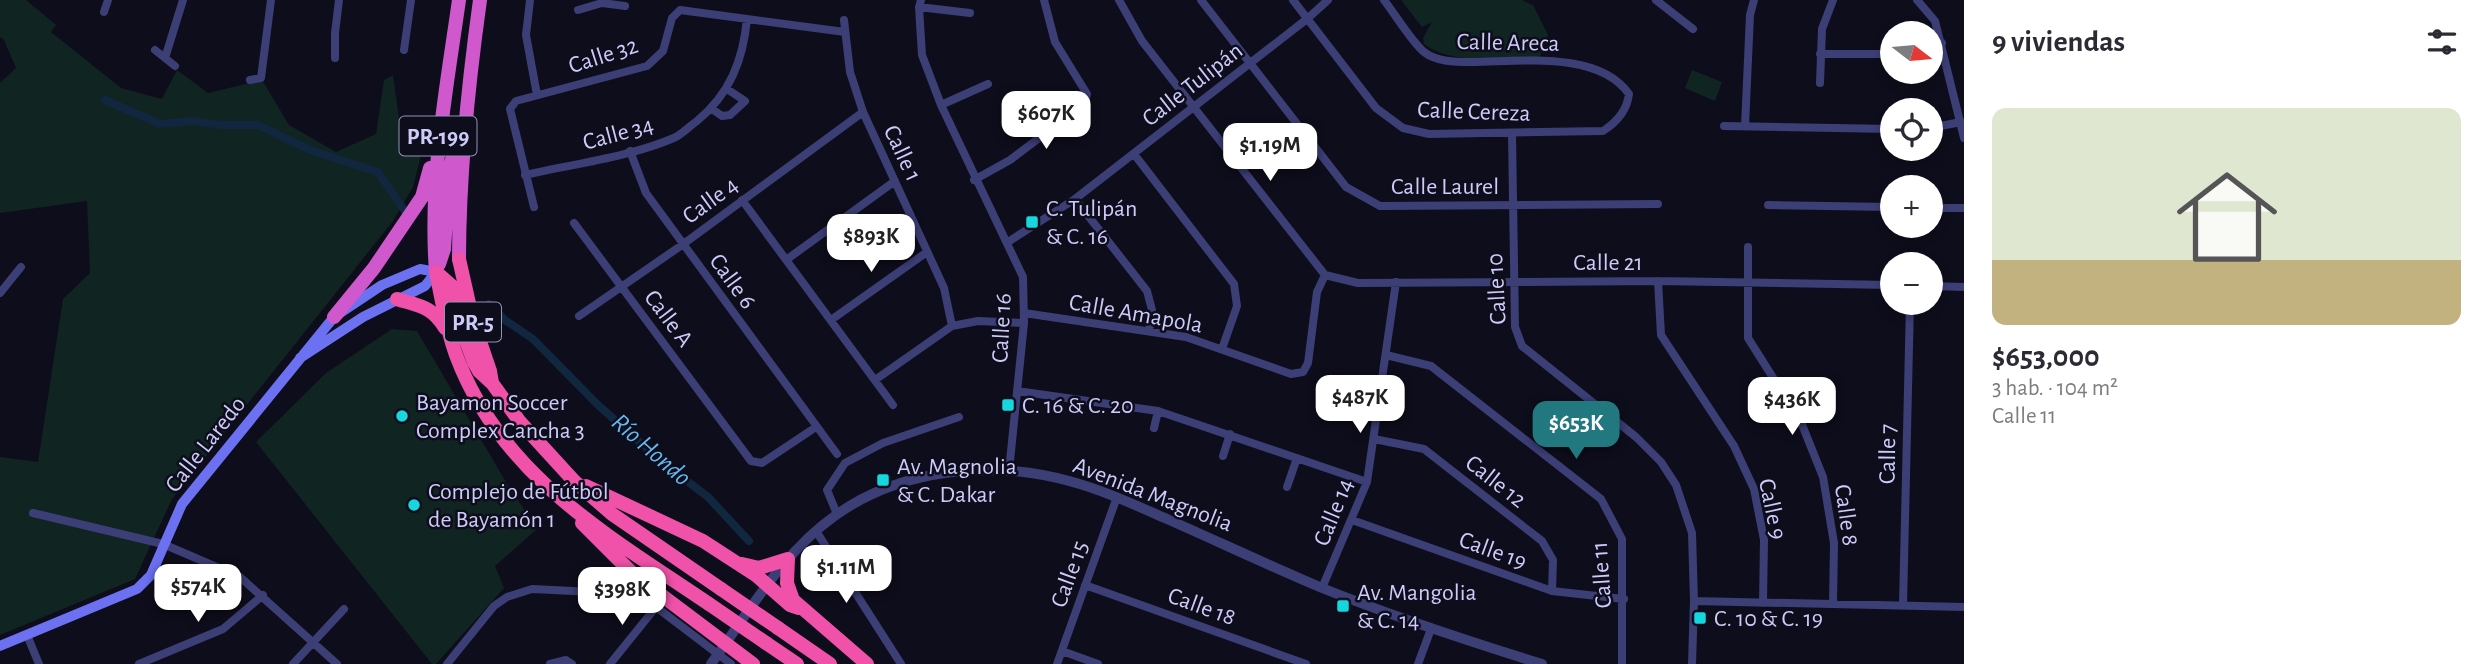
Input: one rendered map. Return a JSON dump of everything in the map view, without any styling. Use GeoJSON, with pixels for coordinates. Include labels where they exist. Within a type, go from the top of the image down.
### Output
{"type":"FeatureCollection","features":[{"type":"Feature","properties":{"kind":"highway","name":"PR-199"},"geometry":{"type":"LineString","coordinates":[[436,272],[433,226],[437,147],[458,0]]}},
{"type":"Feature","properties":{"kind":"highway","name":"PR-199"},"geometry":{"type":"LineString","coordinates":[[459,259],[459,206],[480,0]]}},
{"type":"Feature","properties":{"kind":"highway"},"geometry":{"type":"LineString","coordinates":[[471,69],[449,175],[444,249],[436,272],[453,287],[463,333],[474,362],[492,383]]}},
{"type":"Feature","properties":{"kind":"highway"},"geometry":{"type":"LineString","coordinates":[[334,317],[374,268],[422,197],[437,147]]}},
{"type":"Feature","properties":{"kind":"highway","name":"PR-5"},"geometry":{"type":"LineString","coordinates":[[459,259],[466,295],[492,383],[520,422],[574,481],[630,527],[830,664]]}},
{"type":"Feature","properties":{"kind":"highway","name":"PR-5"},"geometry":{"type":"LineString","coordinates":[[436,272],[449,336],[465,377],[495,426],[538,480],[576,513],[797,664]]}},
{"type":"Feature","properties":{"kind":"highway"},"geometry":{"type":"LineString","coordinates":[[397,299],[436,313],[449,336]]}},
{"type":"Feature","properties":{"kind":"highway"},"geometry":{"type":"LineString","coordinates":[[574,481],[690,534],[738,563],[790,605],[799,608]]}},
{"type":"Feature","properties":{"kind":"highway"},"geometry":{"type":"LineString","coordinates":[[576,513],[584,527],[611,555],[721,649],[753,664]]}},
{"type":"Feature","properties":{"kind":"highway"},"geometry":{"type":"LineString","coordinates":[[738,563],[759,568],[788,559],[788,591],[799,608],[867,664]]}},
{"type":"Feature","properties":{"kind":"main road","name":"Calle Laredo"},"geometry":{"type":"LineString","coordinates":[[0,646],[137,589],[151,575],[182,504],[334,317],[382,285],[420,269],[436,272]]}},
{"type":"Feature","properties":{"kind":"main road"},"geometry":{"type":"LineString","coordinates":[[300,358],[335,334],[425,286],[436,272]]}},
{"type":"Feature","properties":{"kind":"street"},"geometry":{"type":"LineString","coordinates":[[104,12],[108,0]]}},
{"type":"Feature","properties":{"kind":"street"},"geometry":{"type":"LineString","coordinates":[[165,58],[183,0]]}},
{"type":"Feature","properties":{"kind":"street"},"geometry":{"type":"LineString","coordinates":[[250,80],[261,78],[271,0]]}},
{"type":"Feature","properties":{"kind":"street"},"geometry":{"type":"LineString","coordinates":[[335,58],[339,0]]}},
{"type":"Feature","properties":{"kind":"street"},"geometry":{"type":"LineString","coordinates":[[404,50],[411,0]]}},
{"type":"Feature","properties":{"kind":"street"},"geometry":{"type":"LineString","coordinates":[[530,0],[526,35],[537,95],[516,101],[510,110],[534,207]]}},
{"type":"Feature","properties":{"kind":"street"},"geometry":{"type":"LineString","coordinates":[[974,180],[1010,160],[1084,104],[1087,94],[1055,42],[1044,0]]}},
{"type":"Feature","properties":{"kind":"street"},"geometry":{"type":"LineString","coordinates":[[1119,0],[1142,41],[1325,275]]}},
{"type":"Feature","properties":{"kind":"street","name":"Calle Laurel"},"geometry":{"type":"LineString","coordinates":[[1201,0],[1346,187],[1380,206],[1658,204]]}},
{"type":"Feature","properties":{"kind":"street","name":"Calle Cereza"},"geometry":{"type":"LineString","coordinates":[[1293,0],[1376,108],[1403,128],[1429,134],[1603,131],[1616,123],[1623,112]]}},
{"type":"Feature","properties":{"kind":"street","name":"Calle Tulipán"},"geometry":{"type":"LineString","coordinates":[[1008,242],[1075,199],[1328,0]]}},
{"type":"Feature","properties":{"kind":"street","name":"Calle Areca"},"geometry":{"type":"LineString","coordinates":[[1384,0],[1424,52],[1446,61],[1572,62],[1598,70],[1624,87],[1629,94],[1623,112]]}},
{"type":"Feature","properties":{"kind":"street"},"geometry":{"type":"LineString","coordinates":[[1656,0],[1693,29]]}},
{"type":"Feature","properties":{"kind":"street"},"geometry":{"type":"LineString","coordinates":[[1745,126],[1750,15],[1754,0]]}},
{"type":"Feature","properties":{"kind":"street"},"geometry":{"type":"LineString","coordinates":[[1820,83],[1822,29],[1833,0]]}},
{"type":"Feature","properties":{"kind":"street"},"geometry":{"type":"LineString","coordinates":[[1917,0],[1935,21]]}},
{"type":"Feature","properties":{"kind":"street"},"geometry":{"type":"LineString","coordinates":[[578,10],[602,2],[625,6]]}},
{"type":"Feature","properties":{"kind":"street"},"geometry":{"type":"LineString","coordinates":[[920,4],[970,13]]}},
{"type":"Feature","properties":{"kind":"street","name":"Calle 16"},"geometry":{"type":"LineString","coordinates":[[920,4],[922,55],[974,180],[1008,242],[1023,278],[1024,323],[1009,471]]}},
{"type":"Feature","properties":{"kind":"street","name":"Calle 32"},"geometry":{"type":"LineString","coordinates":[[537,95],[648,66],[663,51],[672,18],[680,10],[747,19]]}},
{"type":"Feature","properties":{"kind":"street"},"geometry":{"type":"LineString","coordinates":[[747,19],[845,32]]}},
{"type":"Feature","properties":{"kind":"street","name":"Calle 34"},"geometry":{"type":"LineString","coordinates":[[525,176],[630,151],[677,136],[712,109],[727,89],[746,36],[747,19]]}},
{"type":"Feature","properties":{"kind":"street","name":"Calle 1"},"geometry":{"type":"LineString","coordinates":[[844,20],[850,72],[863,112],[944,288],[952,326]]}},
{"type":"Feature","properties":{"kind":"street"},"geometry":{"type":"LineString","coordinates":[[1943,47],[1964,138]]}},
{"type":"Feature","properties":{"kind":"street"},"geometry":{"type":"LineString","coordinates":[[155,50],[175,66]]}},
{"type":"Feature","properties":{"kind":"street"},"geometry":{"type":"LineString","coordinates":[[1820,54],[1880,54]]}},
{"type":"Feature","properties":{"kind":"street"},"geometry":{"type":"LineString","coordinates":[[941,105],[988,83]]}},
{"type":"Feature","properties":{"kind":"street","name":"Calle 34"},"geometry":{"type":"LineString","coordinates":[[712,109],[722,116],[730,115],[745,101],[727,89]]}},
{"type":"Feature","properties":{"kind":"street","name":"Calle 4"},"geometry":{"type":"LineString","coordinates":[[579,316],[863,112]]}},
{"type":"Feature","properties":{"kind":"street"},"geometry":{"type":"LineString","coordinates":[[1943,125],[1961,122]]}},
{"type":"Feature","properties":{"kind":"street"},"geometry":{"type":"LineString","coordinates":[[1724,126],[1880,129]]}},
{"type":"Feature","properties":{"kind":"street","name":"Calle 10"},"geometry":{"type":"LineString","coordinates":[[1512,134],[1515,327],[1522,346],[1636,437],[1661,462],[1676,485],[1692,533],[1692,664]]}},
{"type":"Feature","properties":{"kind":"street","name":"Calle 6"},"geometry":{"type":"LineString","coordinates":[[630,151],[646,193],[836,454]]}},
{"type":"Feature","properties":{"kind":"street"},"geometry":{"type":"LineString","coordinates":[[1134,154],[1234,284],[1237,306],[1222,349]]}},
{"type":"Feature","properties":{"kind":"street"},"geometry":{"type":"LineString","coordinates":[[786,260],[895,181]]}},
{"type":"Feature","properties":{"kind":"street"},"geometry":{"type":"LineString","coordinates":[[1075,199],[1147,291],[1152,310],[1149,331]]}},
{"type":"Feature","properties":{"kind":"street"},"geometry":{"type":"LineString","coordinates":[[742,200],[893,405]]}},
{"type":"Feature","properties":{"kind":"street"},"geometry":{"type":"LineString","coordinates":[[1768,205],[1880,207]]}},
{"type":"Feature","properties":{"kind":"street"},"geometry":{"type":"LineString","coordinates":[[1943,208],[1964,208]]}},
{"type":"Feature","properties":{"kind":"street","name":"Calle A"},"geometry":{"type":"LineString","coordinates":[[574,223],[751,461],[762,463],[816,427]]}},
{"type":"Feature","properties":{"kind":"street","name":"Calle 8"},"geometry":{"type":"LineString","coordinates":[[1748,247],[1748,338],[1801,422],[1823,477],[1834,543],[1833,604]]}},
{"type":"Feature","properties":{"kind":"street"},"geometry":{"type":"LineString","coordinates":[[831,320],[927,252]]}},
{"type":"Feature","properties":{"kind":"street"},"geometry":{"type":"LineString","coordinates":[[0,293],[21,267]]}},
{"type":"Feature","properties":{"kind":"street","name":"Calle 21"},"geometry":{"type":"LineString","coordinates":[[1325,275],[1358,283],[1658,281],[1880,285]]}},
{"type":"Feature","properties":{"kind":"street","name":"Calle Amapola"},"geometry":{"type":"LineString","coordinates":[[1024,313],[1186,337],[1291,374],[1303,372],[1308,363],[1317,292],[1325,275]]}},
{"type":"Feature","properties":{"kind":"street","name":"Calle 9"},"geometry":{"type":"LineString","coordinates":[[1658,281],[1661,335],[1734,446],[1754,489],[1764,540],[1763,603]]}},
{"type":"Feature","properties":{"kind":"street","name":"Calle 14"},"geometry":{"type":"LineString","coordinates":[[1322,588],[1367,482],[1396,282]]}},
{"type":"Feature","properties":{"kind":"street"},"geometry":{"type":"LineString","coordinates":[[1943,286],[1964,287]]}},
{"type":"Feature","properties":{"kind":"street","name":"Calle 7"},"geometry":{"type":"LineString","coordinates":[[1903,605],[1910,315]]}},
{"type":"Feature","properties":{"kind":"street"},"geometry":{"type":"LineString","coordinates":[[875,380],[952,326],[978,321],[1024,323]]}},
{"type":"Feature","properties":{"kind":"street","name":"Calle 11"},"geometry":{"type":"LineString","coordinates":[[1386,355],[1431,366],[1601,499],[1622,539],[1622,664]]}},
{"type":"Feature","properties":{"kind":"street"},"geometry":{"type":"LineString","coordinates":[[1017,391],[1158,411],[1367,482]]}},
{"type":"Feature","properties":{"kind":"street"},"geometry":{"type":"LineString","coordinates":[[1154,428],[1158,411]]}},
{"type":"Feature","properties":{"kind":"street"},"geometry":{"type":"LineString","coordinates":[[837,514],[827,490],[845,463],[883,443],[959,417]]}},
{"type":"Feature","properties":{"kind":"street"},"geometry":{"type":"LineString","coordinates":[[1223,456],[1230,434]]}},
{"type":"Feature","properties":{"kind":"street","name":"Calle 12"},"geometry":{"type":"LineString","coordinates":[[1374,439],[1424,449],[1542,541],[1553,560],[1552,592]]}},
{"type":"Feature","properties":{"kind":"street"},"geometry":{"type":"LineString","coordinates":[[1287,487],[1297,458]]}},
{"type":"Feature","properties":{"kind":"street","name":"Avenida Magnolia"},"geometry":{"type":"LineString","coordinates":[[710,664],[788,559],[837,514],[872,494],[915,478],[959,471],[1009,471],[1068,480],[1117,497],[1322,588],[1431,629],[1542,664]]}},
{"type":"Feature","properties":{"kind":"street","name":"Calle 15"},"geometry":{"type":"LineString","coordinates":[[1057,664],[1117,497]]}},
{"type":"Feature","properties":{"kind":"street"},"geometry":{"type":"LineString","coordinates":[[33,513],[163,544],[240,577],[337,664]]}},
{"type":"Feature","properties":{"kind":"street","name":"Calle 19"},"geometry":{"type":"LineString","coordinates":[[1352,520],[1552,592],[1623,599]]}},
{"type":"Feature","properties":{"kind":"street"},"geometry":{"type":"LineString","coordinates":[[816,531],[901,664]]}},
{"type":"Feature","properties":{"kind":"street","name":"Calle 18"},"geometry":{"type":"LineString","coordinates":[[1085,585],[1306,664]]}},
{"type":"Feature","properties":{"kind":"street"},"geometry":{"type":"LineString","coordinates":[[447,664],[494,606],[507,597],[532,589],[634,594],[721,649],[731,664]]}},
{"type":"Feature","properties":{"kind":"street"},"geometry":{"type":"LineString","coordinates":[[139,664],[223,629],[263,595]]}},
{"type":"Feature","properties":{"kind":"street"},"geometry":{"type":"LineString","coordinates":[[1694,601],[1964,607]]}},
{"type":"Feature","properties":{"kind":"street"},"geometry":{"type":"LineString","coordinates":[[610,664],[656,607]]}},
{"type":"Feature","properties":{"kind":"street"},"geometry":{"type":"LineString","coordinates":[[293,664],[344,609]]}},
{"type":"Feature","properties":{"kind":"street"},"geometry":{"type":"LineString","coordinates":[[1418,664],[1431,629]]}},
{"type":"Feature","properties":{"kind":"street"},"geometry":{"type":"LineString","coordinates":[[27,635],[39,664]]}},
{"type":"Feature","properties":{"kind":"street"},"geometry":{"type":"LineString","coordinates":[[1062,651],[1098,664]]}},
{"type":"Feature","properties":{"kind":"street"},"geometry":{"type":"LineString","coordinates":[[550,664],[566,660],[572,664]]}},
{"type":"Feature","properties":{"kind":"green space"},"geometry":{"type":"Polygon","coordinates":[[[0,0],[26,0],[56,25],[51,32],[121,88],[162,99],[177,70],[208,93],[262,80],[289,125],[336,152],[376,134],[384,80],[393,75],[403,147],[422,151],[413,187],[393,221],[172,499],[135,579],[0,635],[0,457],[38,462],[63,299],[90,273],[87,201],[0,213],[0,83],[16,68],[4,40],[0,37],[0,0]]]}},
{"type":"Feature","properties":{"kind":"green space"},"geometry":{"type":"Polygon","coordinates":[[[1401,0],[1522,0],[1533,5],[1548,35],[1539,59],[1479,59],[1449,55],[1424,44],[1423,38],[1432,22],[1422,27],[1401,0]]]}},
{"type":"Feature","properties":{"kind":"green space"},"geometry":{"type":"Polygon","coordinates":[[[1692,70],[1722,82],[1715,101],[1685,88],[1692,70]]]}},
{"type":"Feature","properties":{"kind":"green space","name":"Complejo de Fútbol de Bayamón 1"},"geometry":{"type":"Polygon","coordinates":[[[392,329],[417,331],[506,482],[537,529],[495,566],[504,588],[436,664],[432,664],[256,442],[326,373],[392,329]]]}},
{"type":"Feature","properties":{"kind":"waterway","name":"Río Hondo"},"geometry":{"type":"LineString","coordinates":[[105,100],[160,124],[191,121],[258,125],[310,150],[378,172],[406,213]]}},
{"type":"Feature","properties":{"kind":"waterway","name":"Río Hondo"},"geometry":{"type":"LineString","coordinates":[[489,304],[505,320],[533,339],[598,405],[661,461],[708,497],[749,541]]}},
{"type":"Feature","properties":{"kind":"place","name":"C. Tulipán & C. 16"},"geometry":{"type":"Point","coordinates":[1032,222]}},
{"type":"Feature","properties":{"kind":"place","name":"C. 16 & C. 20"},"geometry":{"type":"Point","coordinates":[1008,405]}},
{"type":"Feature","properties":{"kind":"place","name":"Bayamon Soccer Complex Cancha 3"},"geometry":{"type":"Point","coordinates":[402,416]}},
{"type":"Feature","properties":{"kind":"place","name":"Av. Magnolia & C. Dakar"},"geometry":{"type":"Point","coordinates":[883,480]}},
{"type":"Feature","properties":{"kind":"place","name":"Complejo de Fútbol de Bayamón 1"},"geometry":{"type":"Point","coordinates":[414,505]}},
{"type":"Feature","properties":{"kind":"place","name":"Av. Mangolia & C. 14"},"geometry":{"type":"Point","coordinates":[1343,606]}},
{"type":"Feature","properties":{"kind":"place","name":"C. 10 & C. 19"},"geometry":{"type":"Point","coordinates":[1700,618]}}]}
